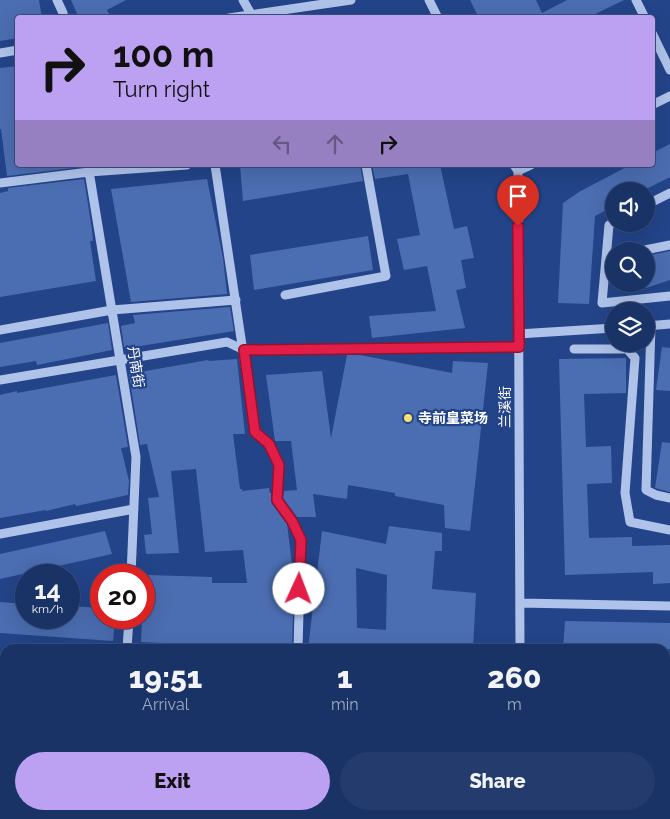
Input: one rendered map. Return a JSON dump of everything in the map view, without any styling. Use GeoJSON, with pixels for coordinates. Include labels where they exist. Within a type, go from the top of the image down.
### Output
{"type":"FeatureCollection","features":[{"type":"Feature","properties":{"kind":"street"},"geometry":{"type":"LineString","coordinates":[[57,0],[63,15]]}},
{"type":"Feature","properties":{"kind":"street"},"geometry":{"type":"LineString","coordinates":[[243,0],[251,14]]}},
{"type":"Feature","properties":{"kind":"street"},"geometry":{"type":"LineString","coordinates":[[246,15],[351,0]]}},
{"type":"Feature","properties":{"kind":"street"},"geometry":{"type":"LineString","coordinates":[[428,0],[436,15]]}},
{"type":"Feature","properties":{"kind":"street"},"geometry":{"type":"LineString","coordinates":[[636,0],[644,15]]}},
{"type":"Feature","properties":{"kind":"street"},"geometry":{"type":"LineString","coordinates":[[655,39],[670,70]]}},
{"type":"Feature","properties":{"kind":"street"},"geometry":{"type":"LineString","coordinates":[[0,53],[15,50]]}},
{"type":"Feature","properties":{"kind":"street"},"geometry":{"type":"LineString","coordinates":[[655,104],[670,96]]}},
{"type":"Feature","properties":{"kind":"street"},"geometry":{"type":"LineString","coordinates":[[0,183],[89,168],[122,167]]}},
{"type":"Feature","properties":{"kind":"street"},"geometry":{"type":"LineString","coordinates":[[215,167],[255,432],[269,444],[279,465],[277,500],[292,521],[301,540],[298,644]]}},
{"type":"Feature","properties":{"kind":"street"},"geometry":{"type":"LineString","coordinates":[[285,295],[386,276],[366,167]]}},
{"type":"Feature","properties":{"kind":"street","name":"丹南街"},"geometry":{"type":"LineString","coordinates":[[89,168],[136,457],[132,564]]}},
{"type":"Feature","properties":{"kind":"street","name":"兰溪街"},"geometry":{"type":"LineString","coordinates":[[516,168],[520,644]]}},
{"type":"Feature","properties":{"kind":"street"},"geometry":{"type":"LineString","coordinates":[[655,200],[670,193]]}},
{"type":"Feature","properties":{"kind":"street"},"geometry":{"type":"LineString","coordinates":[[655,248],[670,245]]}},
{"type":"Feature","properties":{"kind":"street"},"geometry":{"type":"LineString","coordinates":[[605,286],[602,303],[670,296]]}},
{"type":"Feature","properties":{"kind":"street"},"geometry":{"type":"LineString","coordinates":[[0,330],[112,310],[236,300]]}},
{"type":"Feature","properties":{"kind":"street"},"geometry":{"type":"LineString","coordinates":[[655,325],[670,324]]}},
{"type":"Feature","properties":{"kind":"street"},"geometry":{"type":"LineString","coordinates":[[518,334],[605,329]]}},
{"type":"Feature","properties":{"kind":"street"},"geometry":{"type":"LineString","coordinates":[[0,380],[227,342],[244,350],[519,347]]}},
{"type":"Feature","properties":{"kind":"street"},"geometry":{"type":"LineString","coordinates":[[574,349],[628,349],[635,358],[625,493],[630,522],[670,530]]}},
{"type":"Feature","properties":{"kind":"street"},"geometry":{"type":"LineString","coordinates":[[649,352],[646,490],[656,495],[670,498]]}},
{"type":"Feature","properties":{"kind":"street"},"geometry":{"type":"LineString","coordinates":[[0,534],[134,509]]}},
{"type":"Feature","properties":{"kind":"street"},"geometry":{"type":"LineString","coordinates":[[520,604],[670,606]]}},
{"type":"Feature","properties":{"kind":"street"},"geometry":{"type":"LineString","coordinates":[[127,644],[128,629]]}},
{"type":"Feature","properties":{"kind":"building"},"geometry":{"type":"Polygon","coordinates":[[[0,0],[39,0],[42,15],[15,15],[15,38],[0,41],[0,0]]]}},
{"type":"Feature","properties":{"kind":"building"},"geometry":{"type":"Polygon","coordinates":[[[71,0],[126,0],[107,10],[110,15],[78,15],[71,0]]]}},
{"type":"Feature","properties":{"kind":"building"},"geometry":{"type":"Polygon","coordinates":[[[470,0],[536,0],[542,13],[567,0],[624,0],[593,15],[478,15],[470,0]]]}},
{"type":"Feature","properties":{"kind":"building"},"geometry":{"type":"Polygon","coordinates":[[[15,66],[15,167],[82,167],[7,176],[0,129],[0,68],[15,66]]]}},
{"type":"Feature","properties":{"kind":"building"},"geometry":{"type":"Polygon","coordinates":[[[670,144],[670,177],[655,184],[655,182],[605,182],[605,211],[595,216],[589,304],[558,303],[563,203],[579,192],[626,167],[655,167],[655,152],[670,144]]]}},
{"type":"Feature","properties":{"kind":"building"},"geometry":{"type":"Polygon","coordinates":[[[240,167],[360,167],[363,181],[243,201],[240,167]]]}},
{"type":"Feature","properties":{"kind":"building"},"geometry":{"type":"Polygon","coordinates":[[[372,167],[440,167],[454,229],[467,226],[474,258],[461,260],[466,288],[456,290],[465,328],[372,338],[369,316],[436,311],[427,266],[404,270],[397,239],[420,235],[408,174],[375,179],[372,167]]]}},
{"type":"Feature","properties":{"kind":"building"},"geometry":{"type":"Polygon","coordinates":[[[84,179],[92,230],[93,241],[90,241],[96,281],[0,297],[0,193],[8,191],[8,188],[84,179]]]}},
{"type":"Feature","properties":{"kind":"building"},"geometry":{"type":"Polygon","coordinates":[[[207,179],[223,258],[227,294],[131,302],[111,189],[207,179]]]}},
{"type":"Feature","properties":{"kind":"building"},"geometry":{"type":"Polygon","coordinates":[[[368,236],[373,270],[254,290],[250,255],[368,236]]]}},
{"type":"Feature","properties":{"kind":"building"},"geometry":{"type":"Polygon","coordinates":[[[670,251],[670,280],[655,285],[655,254],[670,251]]]}},
{"type":"Feature","properties":{"kind":"building"},"geometry":{"type":"Polygon","coordinates":[[[230,307],[234,331],[124,347],[121,326],[135,323],[133,315],[230,307]]]}},
{"type":"Feature","properties":{"kind":"building"},"geometry":{"type":"Polygon","coordinates":[[[108,323],[112,350],[37,365],[36,361],[0,367],[0,343],[108,323]]]}},
{"type":"Feature","properties":{"kind":"building"},"geometry":{"type":"Polygon","coordinates":[[[662,347],[670,348],[670,391],[656,390],[662,347]]]}},
{"type":"Feature","properties":{"kind":"building","name":"寺前皇菜场"},"geometry":{"type":"Polygon","coordinates":[[[347,355],[360,355],[452,373],[453,361],[488,363],[470,531],[445,528],[444,505],[395,496],[395,493],[348,485],[347,499],[313,494],[316,517],[297,517],[283,498],[284,491],[297,490],[291,441],[275,441],[266,375],[322,371],[331,438],[347,355]]]}},
{"type":"Feature","properties":{"kind":"building"},"geometry":{"type":"Polygon","coordinates":[[[626,358],[626,393],[584,394],[586,447],[611,446],[612,483],[587,484],[589,538],[632,537],[632,546],[670,545],[670,583],[653,584],[653,572],[565,575],[559,359],[626,358]]]}},
{"type":"Feature","properties":{"kind":"building"},"geometry":{"type":"Polygon","coordinates":[[[237,359],[245,434],[233,434],[240,489],[242,491],[269,488],[272,504],[287,524],[294,580],[292,644],[141,642],[142,629],[155,629],[155,575],[212,577],[212,583],[247,583],[243,550],[205,552],[196,469],[171,471],[179,553],[146,554],[144,535],[152,534],[148,498],[159,497],[147,444],[140,445],[129,374],[208,360],[237,359]]]}},
{"type":"Feature","properties":{"kind":"building"},"geometry":{"type":"Polygon","coordinates":[[[116,375],[128,447],[121,448],[129,481],[128,495],[76,506],[75,504],[46,511],[0,518],[0,395],[116,375]]]}},
{"type":"Feature","properties":{"kind":"building"},"geometry":{"type":"Polygon","coordinates":[[[662,442],[670,443],[670,492],[655,488],[662,442]]]}},
{"type":"Feature","properties":{"kind":"building"},"geometry":{"type":"Polygon","coordinates":[[[389,526],[442,533],[442,551],[435,551],[432,589],[476,593],[473,644],[309,644],[322,531],[386,544],[389,526]],[[356,568],[357,628],[386,630],[387,575],[356,568]]]}},
{"type":"Feature","properties":{"kind":"building"},"geometry":{"type":"Polygon","coordinates":[[[105,531],[112,554],[67,564],[15,564],[15,576],[0,579],[0,554],[105,531]]]}},
{"type":"Feature","properties":{"kind":"building"},"geometry":{"type":"Polygon","coordinates":[[[0,602],[15,603],[15,629],[80,629],[80,607],[90,607],[90,629],[114,629],[113,641],[0,633],[0,602]]]}},
{"type":"Feature","properties":{"kind":"building"},"geometry":{"type":"Polygon","coordinates":[[[565,621],[670,623],[670,644],[563,644],[565,621]]]}},
{"type":"Feature","properties":{"kind":"place","name":"寺前皇菜场"},"geometry":{"type":"Point","coordinates":[408,418]}},
{"type":"Feature","properties":{"kind":"route"},"geometry":{"type":"LineString","coordinates":[[299,589],[301,540],[292,521],[277,500],[279,465],[269,444],[255,432],[244,350],[519,347],[518,226]]}}]}
